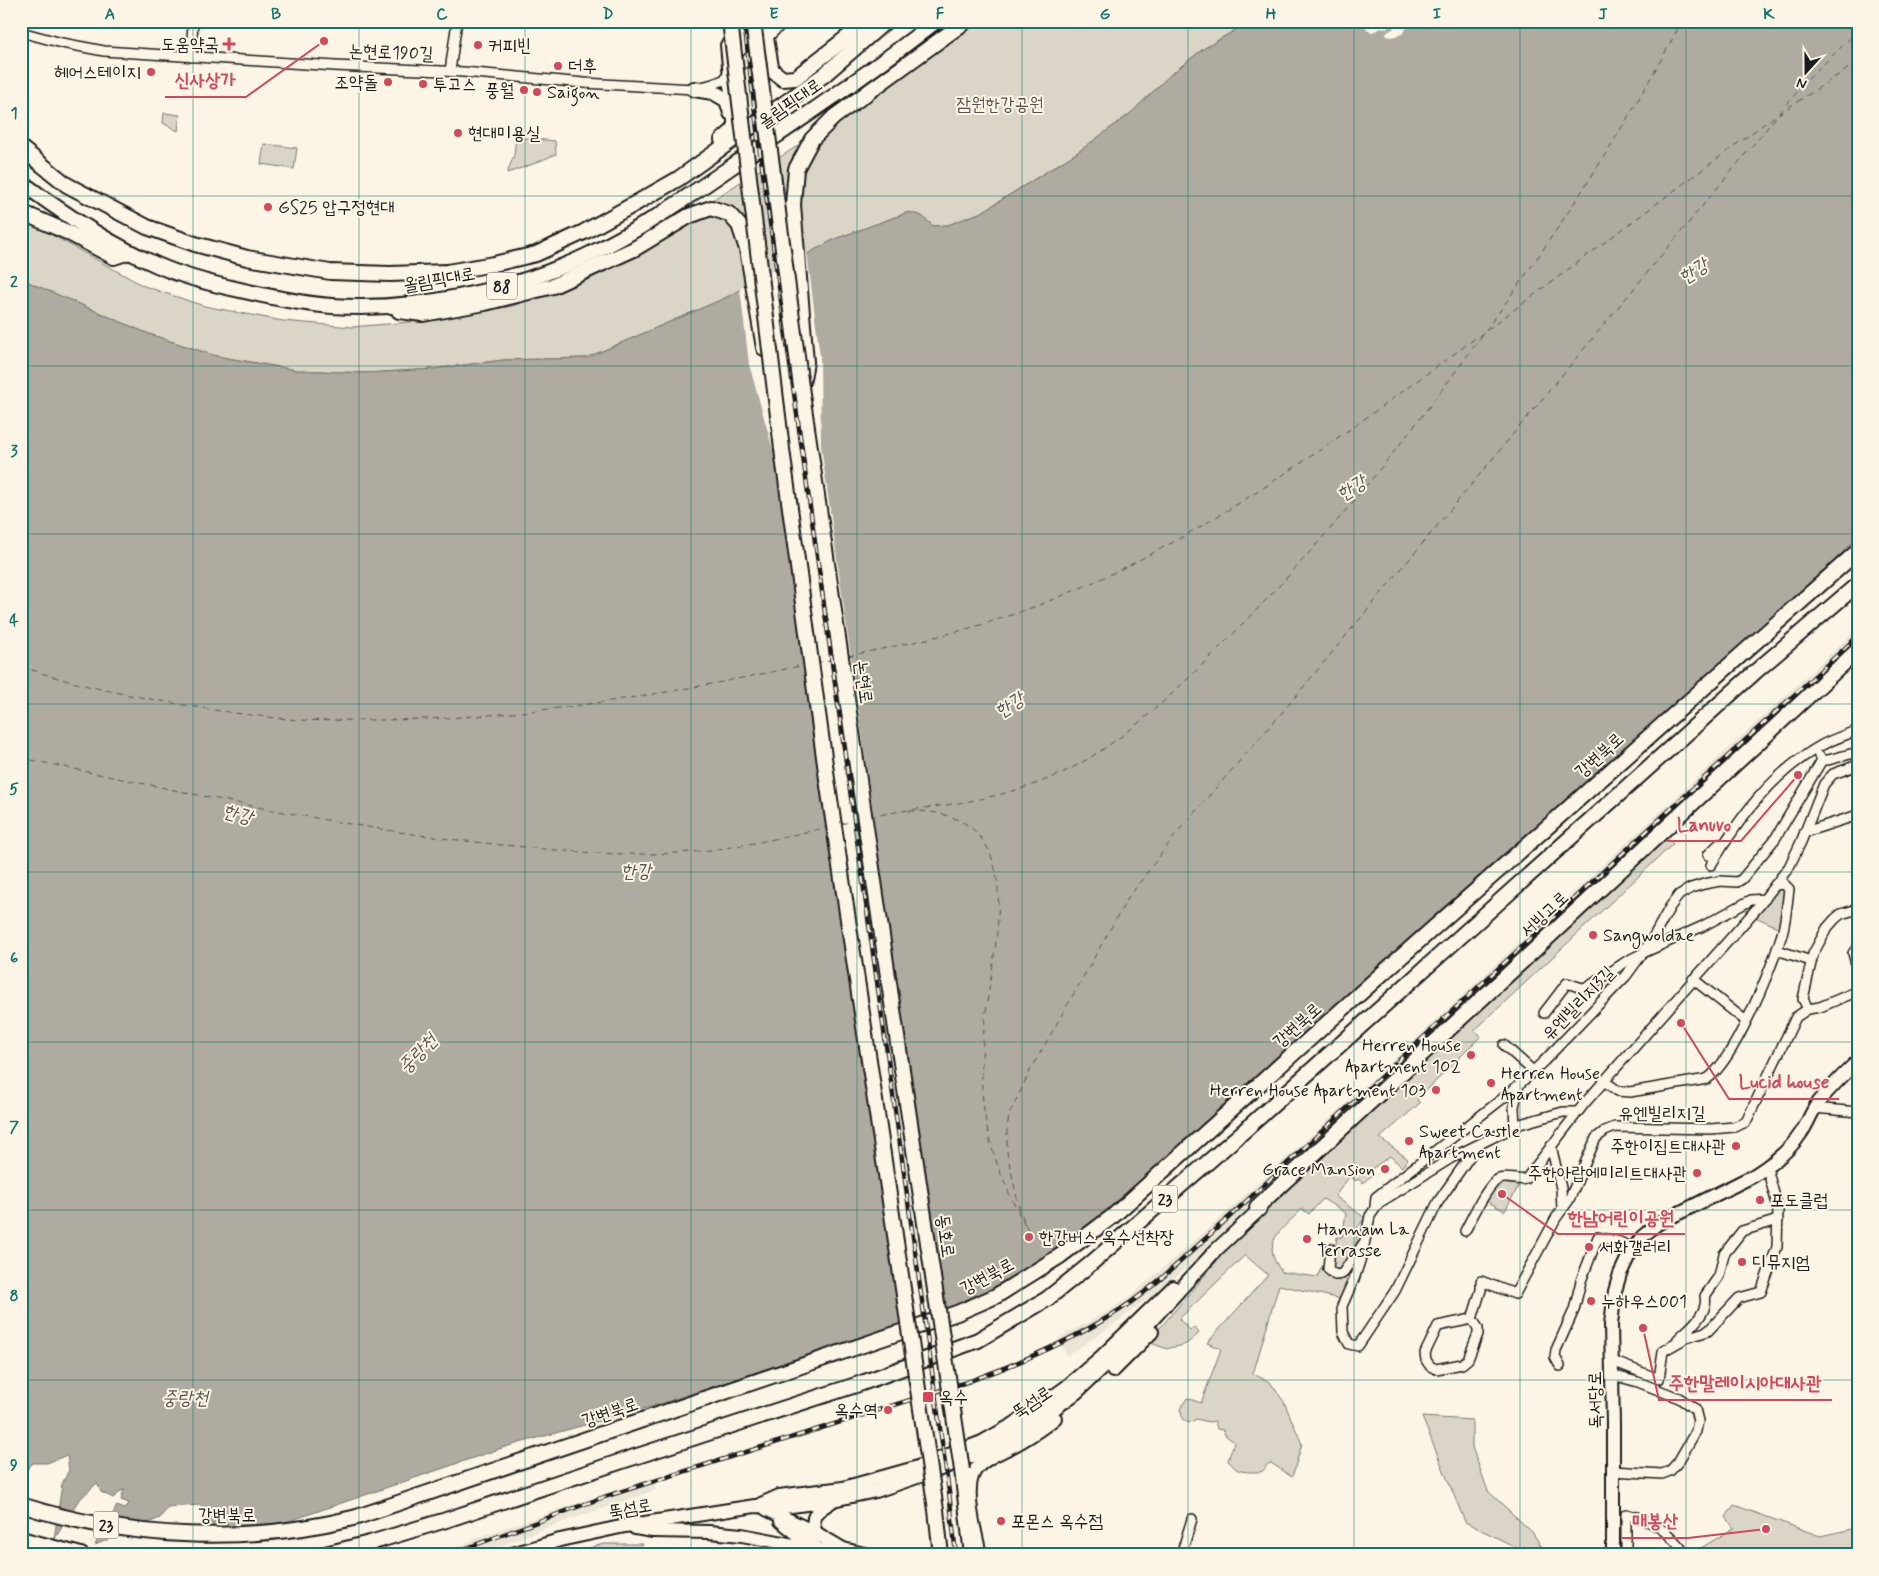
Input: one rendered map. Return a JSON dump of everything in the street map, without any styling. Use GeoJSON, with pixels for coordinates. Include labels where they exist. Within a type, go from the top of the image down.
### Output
{"type":"FeatureCollection","features":[{"type":"Feature","properties":{"kind":"main road"},"geometry":{"type":"LineString","coordinates":[[730,21],[783,457],[827,780],[936,1510],[941,1555]]}},
{"type":"Feature","properties":{"kind":"main road","name":"논현로"},"geometry":{"type":"LineString","coordinates":[[752,21],[801,387],[889,983]]}},
{"type":"Feature","properties":{"kind":"main road"},"geometry":{"type":"LineString","coordinates":[[774,72],[784,79],[795,78],[868,21]]}},
{"type":"Feature","properties":{"kind":"main road","name":"올림픽대로"},"geometry":{"type":"LineString","coordinates":[[21,148],[67,185],[147,228],[247,258],[330,272],[390,274],[447,272],[536,254],[584,232],[678,179],[824,75],[886,21]]}},
{"type":"Feature","properties":{"kind":"main road","name":"올림픽대로"},"geometry":{"type":"LineString","coordinates":[[21,182],[129,252],[158,266],[193,279],[272,298],[330,306],[376,308],[413,305],[452,298],[545,273],[587,256],[624,236],[677,204],[826,102],[936,21]]}},
{"type":"Feature","properties":{"kind":"main road"},"geometry":{"type":"LineString","coordinates":[[801,387],[806,362],[793,205],[796,169],[812,139],[834,118],[966,21]]}},
{"type":"Feature","properties":{"kind":"main road"},"geometry":{"type":"LineString","coordinates":[[678,179],[734,129],[735,104],[729,77]]}},
{"type":"Feature","properties":{"kind":"main road"},"geometry":{"type":"LineString","coordinates":[[694,89],[713,92],[727,100],[734,129]]}},
{"type":"Feature","properties":{"kind":"main road"},"geometry":{"type":"LineString","coordinates":[[376,308],[422,314],[553,286],[634,249],[689,216],[712,208],[729,214],[739,225],[747,249],[768,373],[775,391]]}},
{"type":"Feature","properties":{"kind":"main road"},"geometry":{"type":"LineString","coordinates":[[21,212],[67,232],[114,257],[129,252]]}},
{"type":"Feature","properties":{"kind":"main road","name":"강변북로"},"geometry":{"type":"LineString","coordinates":[[21,1505],[77,1521],[134,1529],[185,1533],[266,1534],[329,1524],[357,1517],[957,1313],[996,1296],[1060,1256],[1113,1216],[1390,966],[1858,551]]}},
{"type":"Feature","properties":{"kind":"main road","name":"23"},"geometry":{"type":"LineString","coordinates":[[321,1555],[370,1543],[446,1520],[622,1460],[862,1384],[978,1340],[1047,1299],[1088,1266],[1245,1130],[1740,686],[1858,584]]}},
{"type":"Feature","properties":{"kind":"main road","name":"서빙고로"},"geometry":{"type":"LineString","coordinates":[[1258,1208],[1858,650]]}},
{"type":"Feature","properties":{"kind":"main road","name":"서빙고로"},"geometry":{"type":"LineString","coordinates":[[1258,1208],[1858,655]]}},
{"type":"Feature","properties":{"kind":"main road","name":"동호로"},"geometry":{"type":"LineString","coordinates":[[889,983],[962,1470],[972,1555]]}},
{"type":"Feature","properties":{"kind":"main road","name":"독서당로"},"geometry":{"type":"LineString","coordinates":[[1612,1555],[1611,1324],[1615,1291],[1620,1274],[1633,1249],[1642,1237],[1657,1224],[1767,1168],[1784,1154],[1801,1134],[1814,1108],[1823,1096],[1858,1061]]}},
{"type":"Feature","properties":{"kind":"main road","name":"뚝섬로"},"geometry":{"type":"LineString","coordinates":[[508,1555],[560,1540],[625,1526],[759,1505],[785,1507],[876,1491],[938,1470],[1008,1439],[1076,1393],[1142,1331],[1216,1250],[1258,1208]]}},
{"type":"Feature","properties":{"kind":"main road","name":"뚝섬로"},"geometry":{"type":"LineString","coordinates":[[759,1505],[779,1496],[843,1488],[916,1468],[982,1442],[1014,1424],[1065,1388],[1102,1356],[1258,1208]]}},
{"type":"Feature","properties":{"kind":"main road"},"geometry":{"type":"LineString","coordinates":[[980,1555],[970,1499],[973,1474],[984,1462],[1038,1431],[1097,1386],[1148,1337],[1182,1288]]}},
{"type":"Feature","properties":{"kind":"main road"},"geometry":{"type":"LineString","coordinates":[[816,1533],[813,1521],[814,1516],[833,1500]]}},
{"type":"Feature","properties":{"kind":"main road"},"geometry":{"type":"LineString","coordinates":[[759,1505],[816,1533],[843,1552]]}},
{"type":"Feature","properties":{"kind":"main road"},"geometry":{"type":"LineString","coordinates":[[759,1505],[819,1549]]}},
{"type":"Feature","properties":{"kind":"main road"},"geometry":{"type":"LineString","coordinates":[[625,1526],[653,1531],[709,1532],[742,1535],[809,1548],[869,1555]]}},
{"type":"Feature","properties":{"kind":"main road","name":"23"},"geometry":{"type":"LineString","coordinates":[[21,1539],[81,1555]]}},
{"type":"Feature","properties":{"kind":"street"},"geometry":{"type":"LineString","coordinates":[[191,57],[192,21]]}},
{"type":"Feature","properties":{"kind":"street"},"geometry":{"type":"LineString","coordinates":[[450,71],[457,21]]}},
{"type":"Feature","properties":{"kind":"street"},"geometry":{"type":"LineString","coordinates":[[724,21],[729,77]]}},
{"type":"Feature","properties":{"kind":"street"},"geometry":{"type":"LineString","coordinates":[[765,21],[774,72]]}},
{"type":"Feature","properties":{"kind":"street"},"geometry":{"type":"LineString","coordinates":[[729,77],[786,21]]}},
{"type":"Feature","properties":{"kind":"street","name":"논현로190길"},"geometry":{"type":"LineString","coordinates":[[21,32],[62,43],[104,51],[450,71],[584,83],[694,89],[712,85],[729,77]]}},
{"type":"Feature","properties":{"kind":"street"},"geometry":{"type":"LineString","coordinates":[[1711,865],[1742,816],[1772,783],[1804,756],[1823,745],[1858,730]]}},
{"type":"Feature","properties":{"kind":"street"},"geometry":{"type":"LineString","coordinates":[[1814,751],[1822,760]]}},
{"type":"Feature","properties":{"kind":"street"},"geometry":{"type":"LineString","coordinates":[[1643,953],[1670,907],[1680,895],[1691,888],[1704,884],[1720,881],[1737,882],[1742,879],[1775,839],[1822,760],[1858,752]]}},
{"type":"Feature","properties":{"kind":"street","name":"유엔빌리지길"},"geometry":{"type":"LineString","coordinates":[[1465,1231],[1490,1186],[1498,1179],[1520,1180],[1526,1178],[1577,1112],[1764,899],[1789,868],[1824,784],[1833,774],[1858,765]]}},
{"type":"Feature","properties":{"kind":"street"},"geometry":{"type":"LineString","coordinates":[[1805,832],[1858,815]]}},
{"type":"Feature","properties":{"kind":"street"},"geometry":{"type":"LineString","coordinates":[[1708,855],[1731,831]]}},
{"type":"Feature","properties":{"kind":"street"},"geometry":{"type":"LineString","coordinates":[[1604,1081],[1618,1091],[1630,1092],[1707,1079],[1714,1074],[1730,1052],[1746,1021],[1768,973],[1783,932],[1789,889],[1784,884],[1775,885]]}},
{"type":"Feature","properties":{"kind":"street","name":"유엔빌리지3길"},"geometry":{"type":"LineString","coordinates":[[1544,1013],[1567,983],[1582,988],[1588,987],[1643,953],[1703,926],[1751,900],[1764,899]]}},
{"type":"Feature","properties":{"kind":"street"},"geometry":{"type":"LineString","coordinates":[[1858,909],[1841,914],[1824,934],[1811,961],[1803,999],[1808,1009],[1820,1007],[1858,991]]}},
{"type":"Feature","properties":{"kind":"street"},"geometry":{"type":"LineString","coordinates":[[1858,948],[1853,953],[1858,972]]}},
{"type":"Feature","properties":{"kind":"street"},"geometry":{"type":"LineString","coordinates":[[1777,950],[1811,961]]}},
{"type":"Feature","properties":{"kind":"street","name":"유엔빌리지3길"},"geometry":{"type":"LineString","coordinates":[[1472,1148],[1470,1156],[1438,1202],[1395,1290],[1358,1346],[1349,1344],[1343,1332],[1342,1306],[1362,1255],[1363,1244],[1370,1216],[1375,1207],[1376,1197],[1519,1085],[1626,976],[1643,953]]}},
{"type":"Feature","properties":{"kind":"street"},"geometry":{"type":"LineString","coordinates":[[1693,980],[1746,1021]]}},
{"type":"Feature","properties":{"kind":"street","name":"유엔빌리지길"},"geometry":{"type":"LineString","coordinates":[[1472,1319],[1481,1290],[1481,1281],[1515,1294],[1569,1200],[1596,1138],[1605,1131],[1615,1127],[1711,1129],[1734,1127],[1746,1122],[1796,1017],[1808,1009]]}},
{"type":"Feature","properties":{"kind":"street"},"geometry":{"type":"LineString","coordinates":[[1504,1045],[1533,1071]]}},
{"type":"Feature","properties":{"kind":"street"},"geometry":{"type":"LineString","coordinates":[[1515,1127],[1514,1107],[1519,1085]]}},
{"type":"Feature","properties":{"kind":"street"},"geometry":{"type":"LineString","coordinates":[[1814,1108],[1858,1112]]}},
{"type":"Feature","properties":{"kind":"street"},"geometry":{"type":"LineString","coordinates":[[1375,1207],[1418,1177],[1453,1157],[1515,1127],[1545,1116],[1563,1112],[1577,1112]]}},
{"type":"Feature","properties":{"kind":"street"},"geometry":{"type":"LineString","coordinates":[[1551,1146],[1561,1188],[1562,1210]]}},
{"type":"Feature","properties":{"kind":"street"},"geometry":{"type":"LineString","coordinates":[[1612,1361],[1659,1379],[1663,1351],[1686,1338],[1708,1331],[1738,1298],[1761,1292],[1777,1247],[1778,1208],[1767,1168]]}},
{"type":"Feature","properties":{"kind":"street"},"geometry":{"type":"LineString","coordinates":[[1672,1345],[1701,1316],[1706,1302],[1705,1296],[1719,1276],[1724,1254],[1742,1231],[1778,1220]]}},
{"type":"Feature","properties":{"kind":"street","name":"독서당로"},"geometry":{"type":"LineString","coordinates":[[1560,1366],[1555,1357],[1556,1350],[1574,1310],[1581,1280],[1598,1237],[1620,1242],[1633,1249]]}},
{"type":"Feature","properties":{"kind":"street"},"geometry":{"type":"LineString","coordinates":[[1330,1248],[1328,1269],[1335,1275],[1338,1275],[1342,1274],[1363,1244]]}},
{"type":"Feature","properties":{"kind":"street"},"geometry":{"type":"LineString","coordinates":[[1472,1319],[1478,1328],[1478,1334],[1468,1359],[1462,1364],[1453,1366],[1436,1369],[1430,1366],[1426,1360],[1425,1353],[1438,1326],[1472,1319]]}},
{"type":"Feature","properties":{"kind":"street"},"geometry":{"type":"LineString","coordinates":[[1612,1375],[1638,1382],[1679,1398],[1695,1409],[1698,1421],[1696,1431],[1678,1462],[1670,1471],[1662,1474],[1613,1471]]}},
{"type":"Feature","properties":{"kind":"street"},"geometry":{"type":"LineString","coordinates":[[1626,1555],[1626,1514],[1642,1518],[1673,1537],[1686,1555]]}},
{"type":"Feature","properties":{"kind":"street"},"geometry":{"type":"LineString","coordinates":[[1181,1555],[1192,1519]]}},
{"type":"Feature","properties":{"kind":"shaded area"},"geometry":{"type":"Polygon","coordinates":[[[1858,628],[1858,645],[1176,1277],[1117,1322],[1067,1356],[1058,1338],[1114,1308],[1133,1294],[1210,1227],[1324,1124],[1858,628]]]}},
{"type":"Feature","properties":{"kind":"shaded area"},"geometry":{"type":"Polygon","coordinates":[[[651,1478],[656,1490],[543,1529],[478,1555],[438,1555],[487,1534],[651,1478]]]}},
{"type":"Feature","properties":{"kind":"green space","name":"잠원한강공원"},"geometry":{"type":"Polygon","coordinates":[[[975,21],[1251,21],[1203,49],[1169,76],[1131,113],[1078,152],[982,212],[948,225],[933,226],[922,216],[909,212],[835,239],[723,299],[586,358],[503,360],[433,369],[366,373],[296,370],[216,356],[149,334],[21,279],[21,211],[52,235],[144,286],[204,306],[283,321],[352,327],[433,320],[512,306],[572,285],[647,248],[709,202],[845,116],[975,21]]]}},
{"type":"Feature","properties":{"kind":"green space"},"geometry":{"type":"Polygon","coordinates":[[[164,113],[180,115],[178,131],[163,123],[164,113]]]}},
{"type":"Feature","properties":{"kind":"green space"},"geometry":{"type":"Polygon","coordinates":[[[516,137],[555,141],[556,154],[507,173],[514,155],[516,137]]]}},
{"type":"Feature","properties":{"kind":"green space"},"geometry":{"type":"Polygon","coordinates":[[[264,144],[297,148],[294,169],[261,164],[264,144]]]}},
{"type":"Feature","properties":{"kind":"green space"},"geometry":{"type":"Polygon","coordinates":[[[1667,838],[1673,844],[1475,1030],[1481,1036],[1417,1100],[1420,1103],[1380,1138],[1408,1159],[1402,1167],[1390,1156],[1370,1170],[1373,1174],[1363,1183],[1358,1179],[1356,1181],[1350,1176],[1335,1196],[1365,1218],[1357,1228],[1357,1242],[1353,1251],[1340,1270],[1332,1268],[1337,1237],[1342,1237],[1346,1213],[1323,1199],[1309,1214],[1302,1209],[1280,1231],[1273,1245],[1272,1253],[1275,1262],[1282,1272],[1317,1277],[1323,1264],[1325,1270],[1338,1281],[1345,1278],[1361,1253],[1341,1299],[1279,1285],[1253,1374],[1270,1382],[1284,1402],[1302,1444],[1292,1477],[1271,1463],[1261,1472],[1246,1472],[1237,1469],[1228,1461],[1234,1442],[1225,1435],[1223,1430],[1217,1429],[1215,1421],[1209,1422],[1196,1419],[1189,1423],[1183,1420],[1180,1409],[1187,1398],[1201,1403],[1221,1349],[1207,1343],[1268,1275],[1245,1255],[1179,1319],[1190,1330],[1194,1327],[1199,1333],[1193,1339],[1183,1345],[1167,1349],[1148,1342],[1238,1236],[1667,838]]]}},
{"type":"Feature","properties":{"kind":"green space"},"geometry":{"type":"Polygon","coordinates":[[[1777,887],[1786,888],[1782,929],[1753,916],[1777,887]]]}},
{"type":"Feature","properties":{"kind":"green space"},"geometry":{"type":"Polygon","coordinates":[[[1501,1183],[1519,1185],[1505,1211],[1486,1201],[1493,1187],[1501,1183]]]}},
{"type":"Feature","properties":{"kind":"green space"},"geometry":{"type":"Polygon","coordinates":[[[1422,1417],[1472,1420],[1472,1447],[1488,1491],[1532,1532],[1547,1555],[1532,1555],[1465,1522],[1422,1417]]]}},
{"type":"Feature","properties":{"kind":"green space"},"geometry":{"type":"Polygon","coordinates":[[[1734,1505],[1820,1536],[1858,1526],[1858,1555],[1698,1555],[1696,1551],[1734,1528],[1726,1517],[1734,1505]]]}},
{"type":"Feature","properties":{"kind":"green space"},"geometry":{"type":"Polygon","coordinates":[[[604,1544],[643,1544],[637,1555],[562,1555],[604,1544]]]}},
{"type":"Feature","properties":{"kind":"water","name":"한강"},"geometry":{"type":"Polygon","coordinates":[[[1251,21],[1858,21],[1858,537],[1811,584],[1116,1209],[1006,1286],[964,1305],[650,1407],[505,1447],[228,1542],[209,1521],[201,1505],[168,1507],[160,1518],[95,1545],[117,1506],[125,1509],[129,1503],[121,1500],[124,1489],[113,1498],[101,1492],[97,1483],[78,1501],[54,1540],[62,1484],[69,1470],[67,1455],[47,1463],[33,1463],[21,1475],[21,279],[149,334],[216,356],[296,370],[366,373],[433,369],[503,360],[586,358],[723,299],[835,239],[909,212],[922,216],[933,226],[948,225],[982,212],[1078,152],[1131,113],[1169,76],[1203,49],[1251,21]]]}},
{"type":"Feature","properties":{"kind":"pier"},"geometry":{"type":"Polygon","coordinates":[[[1364,21],[1396,21],[1398,26],[1408,22],[1409,25],[1402,34],[1392,37],[1385,34],[1394,28],[1392,24],[1387,28],[1372,32],[1367,30],[1364,21]]]}},
{"type":"Feature","properties":{"kind":"pier"},"geometry":{"type":"Polygon","coordinates":[[[807,252],[820,357],[821,446],[944,1314],[900,1328],[775,457],[749,364],[740,288],[807,252]]]}},
{"type":"Feature","properties":{"kind":"ferry route"},"geometry":{"type":"LineString","coordinates":[[870,817],[961,803],[992,796],[1023,788],[1066,771],[1113,743],[1156,708],[1196,671],[1268,598],[1331,528],[1392,455],[1450,379],[1506,303],[1586,185],[1636,104],[1682,21]]}},
{"type":"Feature","properties":{"kind":"ferry route"},"geometry":{"type":"LineString","coordinates":[[1779,113],[1810,77],[1858,31]]}},
{"type":"Feature","properties":{"kind":"ferry route"},"geometry":{"type":"LineString","coordinates":[[1487,330],[1765,123],[1858,62]]}},
{"type":"Feature","properties":{"kind":"ferry route"},"geometry":{"type":"LineString","coordinates":[[909,811],[947,816],[973,830],[989,851],[997,878],[996,942],[983,1046],[982,1077],[984,1106],[996,1162],[1028,1230],[1020,1211],[1007,1153],[1007,1126],[1010,1113],[1030,1071],[1128,898],[1180,829],[1286,708],[1777,116]]}},
{"type":"Feature","properties":{"kind":"ferry route"},"geometry":{"type":"LineString","coordinates":[[848,656],[945,635],[1002,618],[1068,593],[1132,564],[1193,531],[1254,494],[1370,415],[1484,332]]}},
{"type":"Feature","properties":{"kind":"ferry route"},"geometry":{"type":"LineString","coordinates":[[816,663],[835,659]]}},
{"type":"Feature","properties":{"kind":"ferry route"},"geometry":{"type":"LineString","coordinates":[[21,666],[54,677],[122,694],[227,712],[299,720],[323,720],[419,719],[530,711],[696,687],[805,665]]}},
{"type":"Feature","properties":{"kind":"ferry route"},"geometry":{"type":"LineString","coordinates":[[21,758],[266,809],[390,831],[563,851],[612,854],[662,854],[710,850],[740,846],[827,827]]}},
{"type":"Feature","properties":{"kind":"ferry route"},"geometry":{"type":"LineString","coordinates":[[841,824],[859,820]]}},
{"type":"Feature","properties":{"kind":"railway"},"geometry":{"type":"LineString","coordinates":[[744,21],[758,138],[949,1492],[956,1555]]}},
{"type":"Feature","properties":{"kind":"railway"},"geometry":{"type":"LineString","coordinates":[[448,1555],[604,1497],[970,1381],[1047,1350],[1085,1331],[1121,1309],[1162,1278],[1226,1220],[1858,636]]}},
{"type":"Feature","properties":{"kind":"place","name":"신사상가"},"geometry":{"type":"Point","coordinates":[324,41]}},
{"type":"Feature","properties":{"kind":"place","name":"도움약국"},"geometry":{"type":"Point","coordinates":[229,44]}},
{"type":"Feature","properties":{"kind":"place","name":"커피빈"},"geometry":{"type":"Point","coordinates":[478,45]}},
{"type":"Feature","properties":{"kind":"place","name":"더후"},"geometry":{"type":"Point","coordinates":[558,66]}},
{"type":"Feature","properties":{"kind":"place","name":"헤어스테이지"},"geometry":{"type":"Point","coordinates":[151,72]}},
{"type":"Feature","properties":{"kind":"place","name":"조약돌"},"geometry":{"type":"Point","coordinates":[388,82]}},
{"type":"Feature","properties":{"kind":"place","name":"투고스"},"geometry":{"type":"Point","coordinates":[423,84]}},
{"type":"Feature","properties":{"kind":"place","name":"풍월"},"geometry":{"type":"Point","coordinates":[524,90]}},
{"type":"Feature","properties":{"kind":"place","name":"Saigon"},"geometry":{"type":"Point","coordinates":[537,92]}},
{"type":"Feature","properties":{"kind":"place","name":"현대미용실"},"geometry":{"type":"Point","coordinates":[458,133]}},
{"type":"Feature","properties":{"kind":"place","name":"GS25 압구정현대"},"geometry":{"type":"Point","coordinates":[268,207]}},
{"type":"Feature","properties":{"kind":"place","name":"Lanuvo"},"geometry":{"type":"Point","coordinates":[1798,775]}},
{"type":"Feature","properties":{"kind":"place","name":"Sangwoldae"},"geometry":{"type":"Point","coordinates":[1593,935]}},
{"type":"Feature","properties":{"kind":"place","name":"Lucid house"},"geometry":{"type":"Point","coordinates":[1681,1023]}},
{"type":"Feature","properties":{"kind":"place","name":"Herren House Apartment 102"},"geometry":{"type":"Point","coordinates":[1471,1055]}},
{"type":"Feature","properties":{"kind":"place","name":"Herren House Apartment"},"geometry":{"type":"Point","coordinates":[1491,1083]}},
{"type":"Feature","properties":{"kind":"place","name":"Herren House Apartment 103"},"geometry":{"type":"Point","coordinates":[1436,1090]}},
{"type":"Feature","properties":{"kind":"place","name":"Sweet Castle Apartment"},"geometry":{"type":"Point","coordinates":[1409,1141]}},
{"type":"Feature","properties":{"kind":"place","name":"주한이집트대사관"},"geometry":{"type":"Point","coordinates":[1736,1146]}},
{"type":"Feature","properties":{"kind":"place","name":"Grace Mansion"},"geometry":{"type":"Point","coordinates":[1385,1169]}},
{"type":"Feature","properties":{"kind":"place","name":"주한아랍에미리트대사관"},"geometry":{"type":"Point","coordinates":[1697,1173]}},
{"type":"Feature","properties":{"kind":"place","name":"한남어린이공원"},"geometry":{"type":"Point","coordinates":[1502,1194]}},
{"type":"Feature","properties":{"kind":"place","name":"포도클럽"},"geometry":{"type":"Point","coordinates":[1760,1200]}},
{"type":"Feature","properties":{"kind":"place","name":"한강버스 옥수선착장"},"geometry":{"type":"Point","coordinates":[1029,1237]}},
{"type":"Feature","properties":{"kind":"place","name":"Hannam La Terrasse"},"geometry":{"type":"Point","coordinates":[1307,1239]}},
{"type":"Feature","properties":{"kind":"place","name":"서화갤러리"},"geometry":{"type":"Point","coordinates":[1589,1247]}},
{"type":"Feature","properties":{"kind":"place","name":"디뮤지엄"},"geometry":{"type":"Point","coordinates":[1742,1262]}},
{"type":"Feature","properties":{"kind":"place","name":"누하우스001"},"geometry":{"type":"Point","coordinates":[1591,1301]}},
{"type":"Feature","properties":{"kind":"place","name":"주한말레이시아대사관"},"geometry":{"type":"Point","coordinates":[1643,1328]}},
{"type":"Feature","properties":{"kind":"place","name":"옥수"},"geometry":{"type":"Point","coordinates":[928,1397]}},
{"type":"Feature","properties":{"kind":"place","name":"옥수역"},"geometry":{"type":"Point","coordinates":[888,1410]}},
{"type":"Feature","properties":{"kind":"place","name":"포몬스 옥수점"},"geometry":{"type":"Point","coordinates":[1001,1521]}},
{"type":"Feature","properties":{"kind":"place","name":"매봉산"},"geometry":{"type":"Point","coordinates":[1766,1529]}},
{"type":"Feature","properties":{"kind":"water label","name":"중랑천"},"geometry":{"type":"Point","coordinates":[417,1053]}},
{"type":"Feature","properties":{"kind":"water label","name":"중랑천"},"geometry":{"type":"Point","coordinates":[185,1397]}}]}
